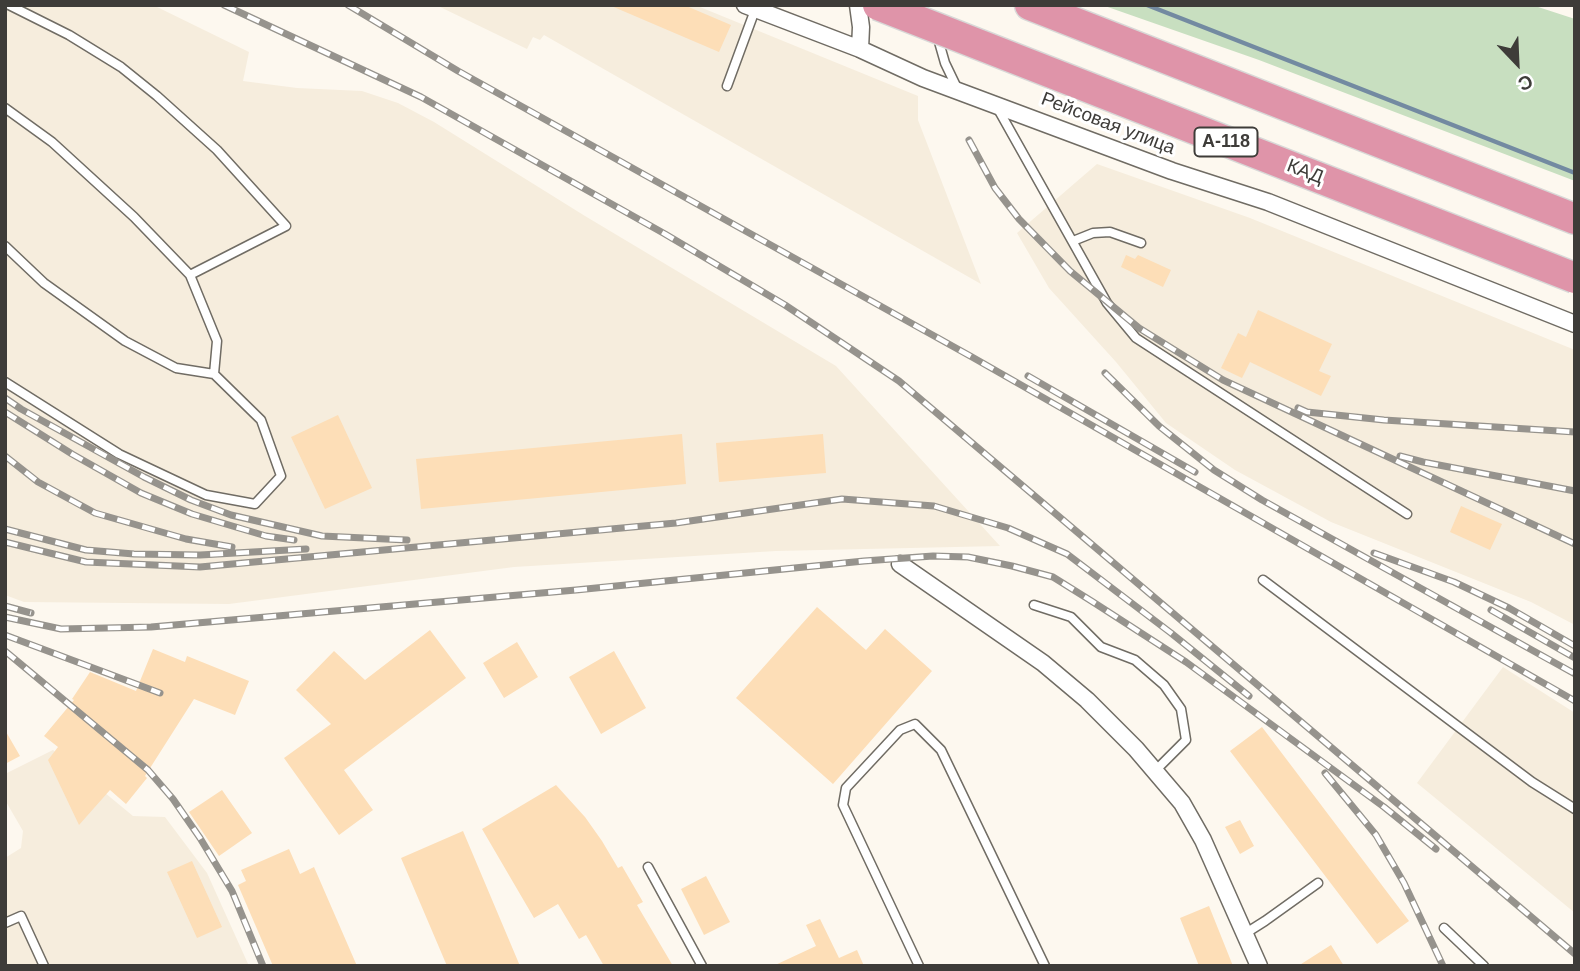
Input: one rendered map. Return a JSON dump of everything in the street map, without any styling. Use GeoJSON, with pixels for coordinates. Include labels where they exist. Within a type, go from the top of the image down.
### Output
{"type":"FeatureCollection","features":[{"type":"Feature","properties":{"kind":"highway","name":"КАД"},"geometry":{"type":"LineString","coordinates":[[878,5],[1575,278]]}},
{"type":"Feature","properties":{"kind":"highway"},"geometry":{"type":"LineString","coordinates":[[1030,5],[1575,219]]}},
{"type":"Feature","properties":{"kind":"street"},"geometry":{"type":"LineString","coordinates":[[858,5],[862,27],[860,49]]}},
{"type":"Feature","properties":{"kind":"street","name":"Рейсовая улица"},"geometry":{"type":"LineString","coordinates":[[750,8],[860,49],[894,66],[958,91],[1172,171],[1268,202],[1575,324]]}},
{"type":"Feature","properties":{"kind":"street"},"geometry":{"type":"LineString","coordinates":[[900,564],[1044,663],[1087,700],[1155,771],[1182,803],[1203,840],[1259,966]]}},
{"type":"Feature","properties":{"kind":"lane"},"geometry":{"type":"LineString","coordinates":[[9,5],[69,34],[121,67],[217,150],[286,226],[190,275]]}},
{"type":"Feature","properties":{"kind":"lane"},"geometry":{"type":"LineString","coordinates":[[727,86],[750,8]]}},
{"type":"Feature","properties":{"kind":"lane"},"geometry":{"type":"LineString","coordinates":[[932,17],[945,63],[958,91]]}},
{"type":"Feature","properties":{"kind":"lane"},"geometry":{"type":"LineString","coordinates":[[995,103],[1107,303],[1136,338],[1408,514]]}},
{"type":"Feature","properties":{"kind":"lane"},"geometry":{"type":"LineString","coordinates":[[5,108],[63,151],[134,217],[190,275],[217,341],[214,374]]}},
{"type":"Feature","properties":{"kind":"lane"},"geometry":{"type":"LineString","coordinates":[[1073,241],[1093,233],[1110,232],[1141,243]]}},
{"type":"Feature","properties":{"kind":"lane"},"geometry":{"type":"LineString","coordinates":[[5,246],[44,283],[125,341],[176,368],[214,374],[261,420],[281,477],[255,504],[206,495],[119,454],[5,382]]}},
{"type":"Feature","properties":{"kind":"lane"},"geometry":{"type":"LineString","coordinates":[[1263,580],[1532,782],[1575,808]]}},
{"type":"Feature","properties":{"kind":"lane"},"geometry":{"type":"LineString","coordinates":[[1034,605],[1070,617],[1101,647],[1135,660],[1164,685],[1181,709],[1186,740],[1155,771]]}},
{"type":"Feature","properties":{"kind":"lane"},"geometry":{"type":"LineString","coordinates":[[919,966],[843,805],[846,788],[900,730],[915,724],[941,750],[1045,966]]}},
{"type":"Feature","properties":{"kind":"lane"},"geometry":{"type":"LineString","coordinates":[[648,867],[702,966]]}},
{"type":"Feature","properties":{"kind":"lane"},"geometry":{"type":"LineString","coordinates":[[1246,933],[1318,883]]}},
{"type":"Feature","properties":{"kind":"lane"},"geometry":{"type":"LineString","coordinates":[[5,923],[21,916],[44,966]]}},
{"type":"Feature","properties":{"kind":"lane"},"geometry":{"type":"LineString","coordinates":[[1444,928],[1484,966]]}},
{"type":"Feature","properties":{"kind":"shaded area"},"geometry":{"type":"Polygon","coordinates":[[[5,5],[153,5],[249,52],[243,81],[297,88],[362,91],[398,103],[434,122],[836,366],[1000,546],[776,551],[514,567],[229,604],[24,602],[5,595],[5,5]]]}},
{"type":"Feature","properties":{"kind":"shaded area"},"geometry":{"type":"Polygon","coordinates":[[[436,5],[695,5],[918,96],[918,120],[981,284],[544,35],[540,40],[533,37],[527,49],[436,5]]]}},
{"type":"Feature","properties":{"kind":"shaded area"},"geometry":{"type":"Polygon","coordinates":[[[1097,164],[1250,218],[1575,350],[1575,625],[1531,602],[1331,522],[1235,470],[1166,423],[1116,362],[1049,288],[1017,233],[1097,164]]]}},
{"type":"Feature","properties":{"kind":"shaded area"},"geometry":{"type":"Polygon","coordinates":[[[1503,667],[1575,713],[1575,913],[1417,783],[1503,667]]]}},
{"type":"Feature","properties":{"kind":"shaded area"},"geometry":{"type":"Polygon","coordinates":[[[53,750],[133,816],[165,817],[207,873],[249,966],[5,966],[5,858],[21,848],[23,831],[5,800],[5,774],[53,750]]]}},
{"type":"Feature","properties":{"kind":"green space"},"geometry":{"type":"Polygon","coordinates":[[[1102,5],[1532,5],[1575,19],[1575,181],[1259,60],[1102,5]]]}},
{"type":"Feature","properties":{"kind":"building"},"geometry":{"type":"Polygon","coordinates":[[[609,5],[684,5],[731,25],[719,52],[609,5]]]}},
{"type":"Feature","properties":{"kind":"building"},"geometry":{"type":"Polygon","coordinates":[[[1126,255],[1135,259],[1138,255],[1171,270],[1163,287],[1121,267],[1126,255]]]}},
{"type":"Feature","properties":{"kind":"building"},"geometry":{"type":"Polygon","coordinates":[[[1258,310],[1332,344],[1319,371],[1331,376],[1321,396],[1250,362],[1242,378],[1221,368],[1238,333],[1246,337],[1258,310]]]}},
{"type":"Feature","properties":{"kind":"building"},"geometry":{"type":"Polygon","coordinates":[[[338,415],[372,488],[325,509],[291,437],[338,415]]]}},
{"type":"Feature","properties":{"kind":"building"},"geometry":{"type":"Polygon","coordinates":[[[682,434],[686,484],[421,509],[416,459],[682,434]]]}},
{"type":"Feature","properties":{"kind":"building"},"geometry":{"type":"Polygon","coordinates":[[[823,434],[826,473],[719,482],[716,443],[823,434]]]}},
{"type":"Feature","properties":{"kind":"building"},"geometry":{"type":"Polygon","coordinates":[[[1461,506],[1502,524],[1490,550],[1450,532],[1461,506]]]}},
{"type":"Feature","properties":{"kind":"building"},"geometry":{"type":"Polygon","coordinates":[[[817,607],[866,650],[885,629],[932,671],[833,784],[736,698],[817,607]]]}},
{"type":"Feature","properties":{"kind":"building"},"geometry":{"type":"Polygon","coordinates":[[[430,630],[466,678],[344,770],[373,810],[339,835],[284,758],[331,724],[296,690],[334,651],[365,680],[430,630]]]}},
{"type":"Feature","properties":{"kind":"building"},"geometry":{"type":"Polygon","coordinates":[[[517,642],[538,677],[504,698],[483,663],[517,642]]]}},
{"type":"Feature","properties":{"kind":"building"},"geometry":{"type":"Polygon","coordinates":[[[153,649],[185,662],[187,656],[249,681],[235,715],[194,699],[145,776],[147,778],[126,804],[110,790],[79,825],[48,760],[58,747],[44,736],[74,700],[72,699],[90,672],[136,691],[153,649]]]}},
{"type":"Feature","properties":{"kind":"building"},"geometry":{"type":"Polygon","coordinates":[[[614,651],[646,708],[601,734],[569,677],[614,651]]]}},
{"type":"Feature","properties":{"kind":"building"},"geometry":{"type":"Polygon","coordinates":[[[1262,727],[1409,921],[1377,944],[1230,751],[1262,727]]]}},
{"type":"Feature","properties":{"kind":"building"},"geometry":{"type":"Polygon","coordinates":[[[5,730],[20,756],[5,764],[5,730]]]}},
{"type":"Feature","properties":{"kind":"building"},"geometry":{"type":"Polygon","coordinates":[[[556,785],[585,817],[618,868],[622,866],[643,902],[637,905],[673,966],[604,966],[586,935],[579,939],[558,904],[534,918],[482,829],[556,785]]]}},
{"type":"Feature","properties":{"kind":"building"},"geometry":{"type":"Polygon","coordinates":[[[222,790],[252,833],[219,856],[189,812],[222,790]]]}},
{"type":"Feature","properties":{"kind":"building"},"geometry":{"type":"Polygon","coordinates":[[[1240,820],[1254,846],[1240,854],[1225,827],[1240,820]]]}},
{"type":"Feature","properties":{"kind":"building"},"geometry":{"type":"Polygon","coordinates":[[[463,831],[520,966],[447,966],[401,858],[463,831]]]}},
{"type":"Feature","properties":{"kind":"building"},"geometry":{"type":"Polygon","coordinates":[[[289,849],[300,874],[314,867],[357,966],[273,966],[238,885],[246,881],[241,870],[289,849]]]}},
{"type":"Feature","properties":{"kind":"building"},"geometry":{"type":"Polygon","coordinates":[[[192,861],[222,927],[197,938],[167,872],[192,861]]]}},
{"type":"Feature","properties":{"kind":"building"},"geometry":{"type":"Polygon","coordinates":[[[706,876],[730,922],[704,935],[681,889],[706,876]]]}},
{"type":"Feature","properties":{"kind":"building"},"geometry":{"type":"Polygon","coordinates":[[[1209,906],[1233,966],[1199,966],[1180,918],[1209,906]]]}},
{"type":"Feature","properties":{"kind":"building"},"geometry":{"type":"Polygon","coordinates":[[[820,919],[839,958],[857,950],[864,966],[773,966],[816,946],[806,925],[820,919]]]}},
{"type":"Feature","properties":{"kind":"building"},"geometry":{"type":"Polygon","coordinates":[[[1331,945],[1344,966],[1298,966],[1331,945]]]}},
{"type":"Feature","properties":{"kind":"waterway"},"geometry":{"type":"LineString","coordinates":[[1147,5],[1575,173]]}},
{"type":"Feature","properties":{"kind":"railway"},"geometry":{"type":"LineString","coordinates":[[224,5],[421,97],[665,234],[785,305],[899,381],[1575,954]]}},
{"type":"Feature","properties":{"kind":"railway"},"geometry":{"type":"LineString","coordinates":[[348,5],[458,71],[972,357],[1575,701]]}},
{"type":"Feature","properties":{"kind":"railway"},"geometry":{"type":"LineString","coordinates":[[969,140],[995,188],[1019,219],[1070,271],[1139,328],[1223,380],[1575,544]]}},
{"type":"Feature","properties":{"kind":"railway"},"geometry":{"type":"LineString","coordinates":[[1105,373],[1159,426],[1214,470],[1262,500],[1575,674]]}},
{"type":"Feature","properties":{"kind":"railway"},"geometry":{"type":"LineString","coordinates":[[1028,376],[1195,472]]}},
{"type":"Feature","properties":{"kind":"railway"},"geometry":{"type":"LineString","coordinates":[[5,398],[144,477],[191,500],[231,515],[322,536],[407,540]]}},
{"type":"Feature","properties":{"kind":"railway"},"geometry":{"type":"LineString","coordinates":[[1298,408],[1307,412],[1384,420],[1575,432]]}},
{"type":"Feature","properties":{"kind":"railway"},"geometry":{"type":"LineString","coordinates":[[5,412],[141,493],[192,514],[266,536],[294,540]]}},
{"type":"Feature","properties":{"kind":"railway"},"geometry":{"type":"LineString","coordinates":[[5,456],[38,482],[95,513],[186,539],[232,547]]}},
{"type":"Feature","properties":{"kind":"railway"},"geometry":{"type":"LineString","coordinates":[[1400,456],[1575,491]]}},
{"type":"Feature","properties":{"kind":"railway"},"geometry":{"type":"LineString","coordinates":[[5,542],[86,562],[200,567],[676,523],[842,499],[934,506],[1008,528],[1067,554],[1249,696]]}},
{"type":"Feature","properties":{"kind":"railway"},"geometry":{"type":"LineString","coordinates":[[5,529],[86,550],[134,554],[200,555],[306,549]]}},
{"type":"Feature","properties":{"kind":"railway"},"geometry":{"type":"LineString","coordinates":[[1374,553],[1454,582],[1509,608],[1575,646]]}},
{"type":"Feature","properties":{"kind":"railway"},"geometry":{"type":"LineString","coordinates":[[5,617],[61,629],[151,627],[576,590],[864,561],[933,556],[968,557],[1053,577],[1186,662],[1384,807],[1436,849]]}},
{"type":"Feature","properties":{"kind":"railway"},"geometry":{"type":"LineString","coordinates":[[5,606],[31,613]]}},
{"type":"Feature","properties":{"kind":"railway"},"geometry":{"type":"LineString","coordinates":[[1491,610],[1575,658]]}},
{"type":"Feature","properties":{"kind":"railway"},"geometry":{"type":"LineString","coordinates":[[5,635],[160,693]]}},
{"type":"Feature","properties":{"kind":"railway"},"geometry":{"type":"LineString","coordinates":[[5,651],[148,770],[173,799],[232,891],[263,966]]}},
{"type":"Feature","properties":{"kind":"railway"},"geometry":{"type":"LineString","coordinates":[[1325,773],[1376,835],[1404,883],[1443,966]]}}]}
